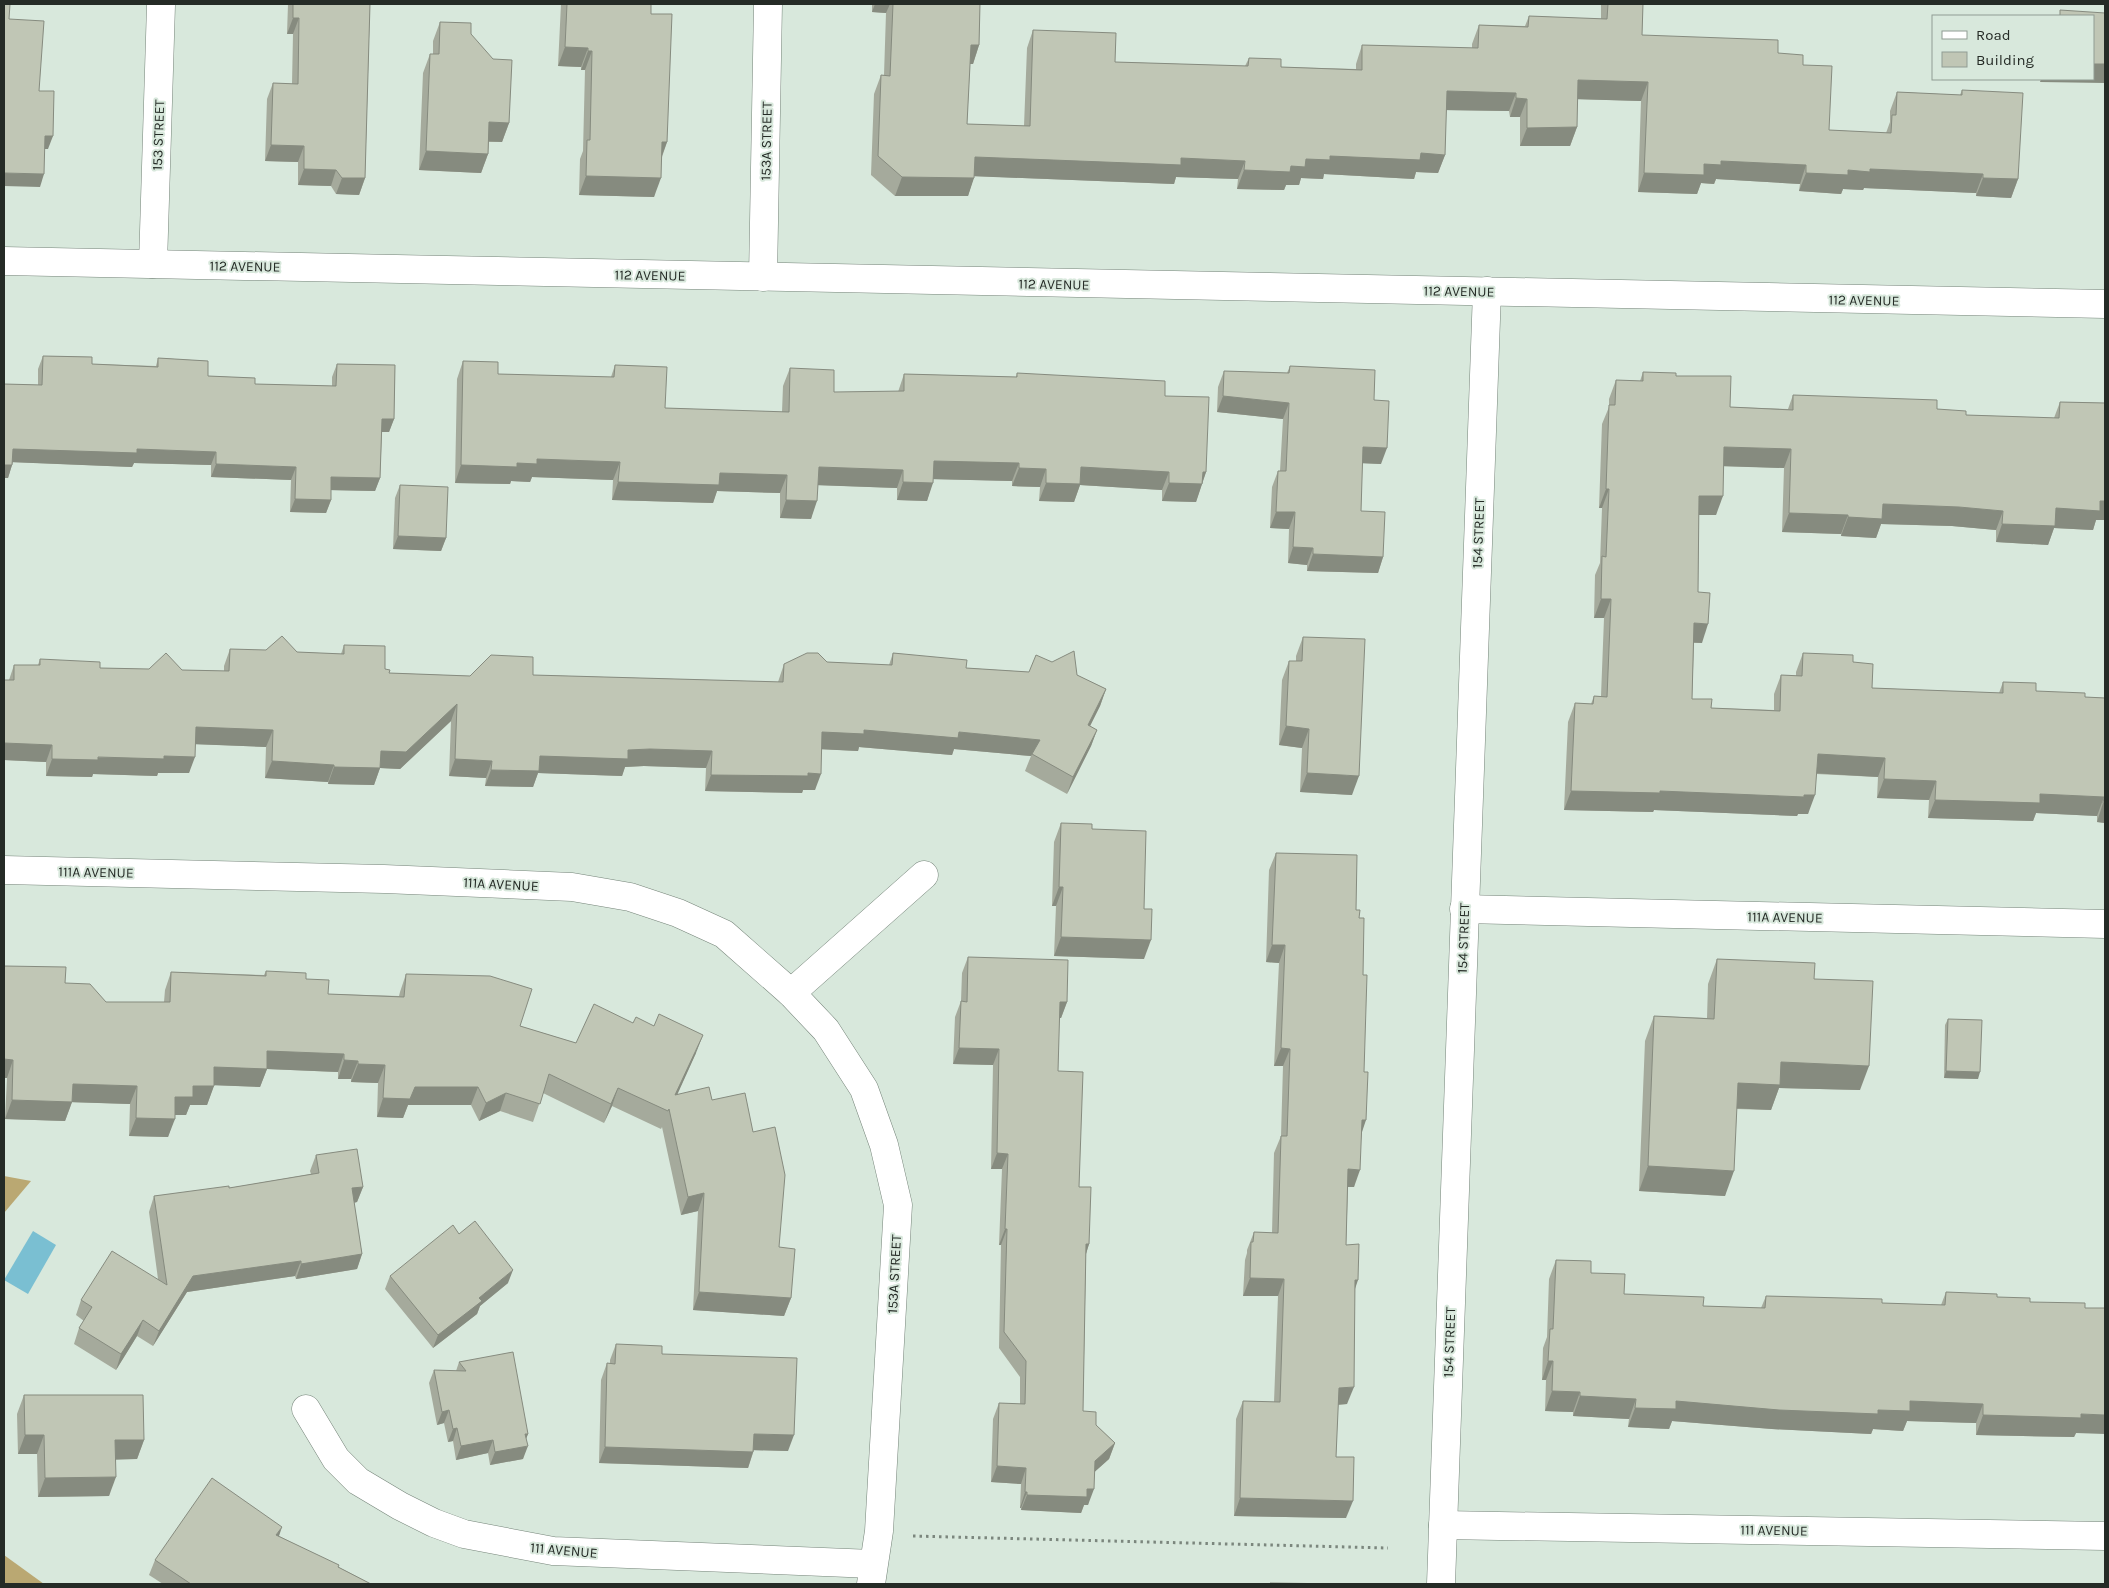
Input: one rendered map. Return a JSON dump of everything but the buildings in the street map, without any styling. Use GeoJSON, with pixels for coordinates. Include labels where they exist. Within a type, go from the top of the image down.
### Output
{"type":"FeatureCollection","features":[{"type":"Feature","properties":{"kind":"street","name":"153A STREET"},"geometry":{"type":"LineString","coordinates":[[763,277],[768,4]]}},
{"type":"Feature","properties":{"kind":"street","name":"153 STREET"},"geometry":{"type":"LineString","coordinates":[[154,264],[161,5]]}},
{"type":"Feature","properties":{"kind":"street","name":"112 AVENUE"},"geometry":{"type":"LineString","coordinates":[[4,262],[2105,304]]}},
{"type":"Feature","properties":{"kind":"street","name":"154 STREET"},"geometry":{"type":"LineString","coordinates":[[1441,1584],[1487,291]]}},
{"type":"Feature","properties":{"kind":"street","name":"111A AVENUE"},"geometry":{"type":"LineString","coordinates":[[4,870],[384,879],[572,887],[630,897],[678,913],[724,934],[791,993]]}},
{"type":"Feature","properties":{"kind":"street"},"geometry":{"type":"LineString","coordinates":[[791,993],[924,875]]}},
{"type":"Feature","properties":{"kind":"street","name":"111A AVENUE"},"geometry":{"type":"LineString","coordinates":[[1464,909],[2105,924]]}},
{"type":"Feature","properties":{"kind":"street","name":"153A STREET"},"geometry":{"type":"LineString","coordinates":[[791,993],[826,1030],[864,1089],[884,1144],[898,1205],[879,1531],[872,1574]]}},
{"type":"Feature","properties":{"kind":"street","name":"111 AVENUE"},"geometry":{"type":"LineString","coordinates":[[306,1410],[336,1459],[358,1480],[400,1506],[464,1534],[553,1551],[872,1574]]}},
{"type":"Feature","properties":{"kind":"street","name":"111 AVENUE"},"geometry":{"type":"LineString","coordinates":[[1443,1524],[2105,1536]]}},
{"type":"Feature","properties":{"kind":"path"},"geometry":{"type":"LineString","coordinates":[[912,1536],[1388,1548]]}},
{"type":"Feature","properties":{"kind":"shaded area"},"geometry":{"type":"Polygon","coordinates":[[[4,1176],[31,1181],[4,1213],[4,1176]]]}},
{"type":"Feature","properties":{"kind":"shaded area"},"geometry":{"type":"Polygon","coordinates":[[[4,1555],[44,1584],[4,1584],[4,1555]]]}},
{"type":"Feature","properties":{"kind":"water"},"geometry":{"type":"Polygon","coordinates":[[[33,1231],[56,1245],[28,1294],[4,1280],[33,1231]]]}}]}
